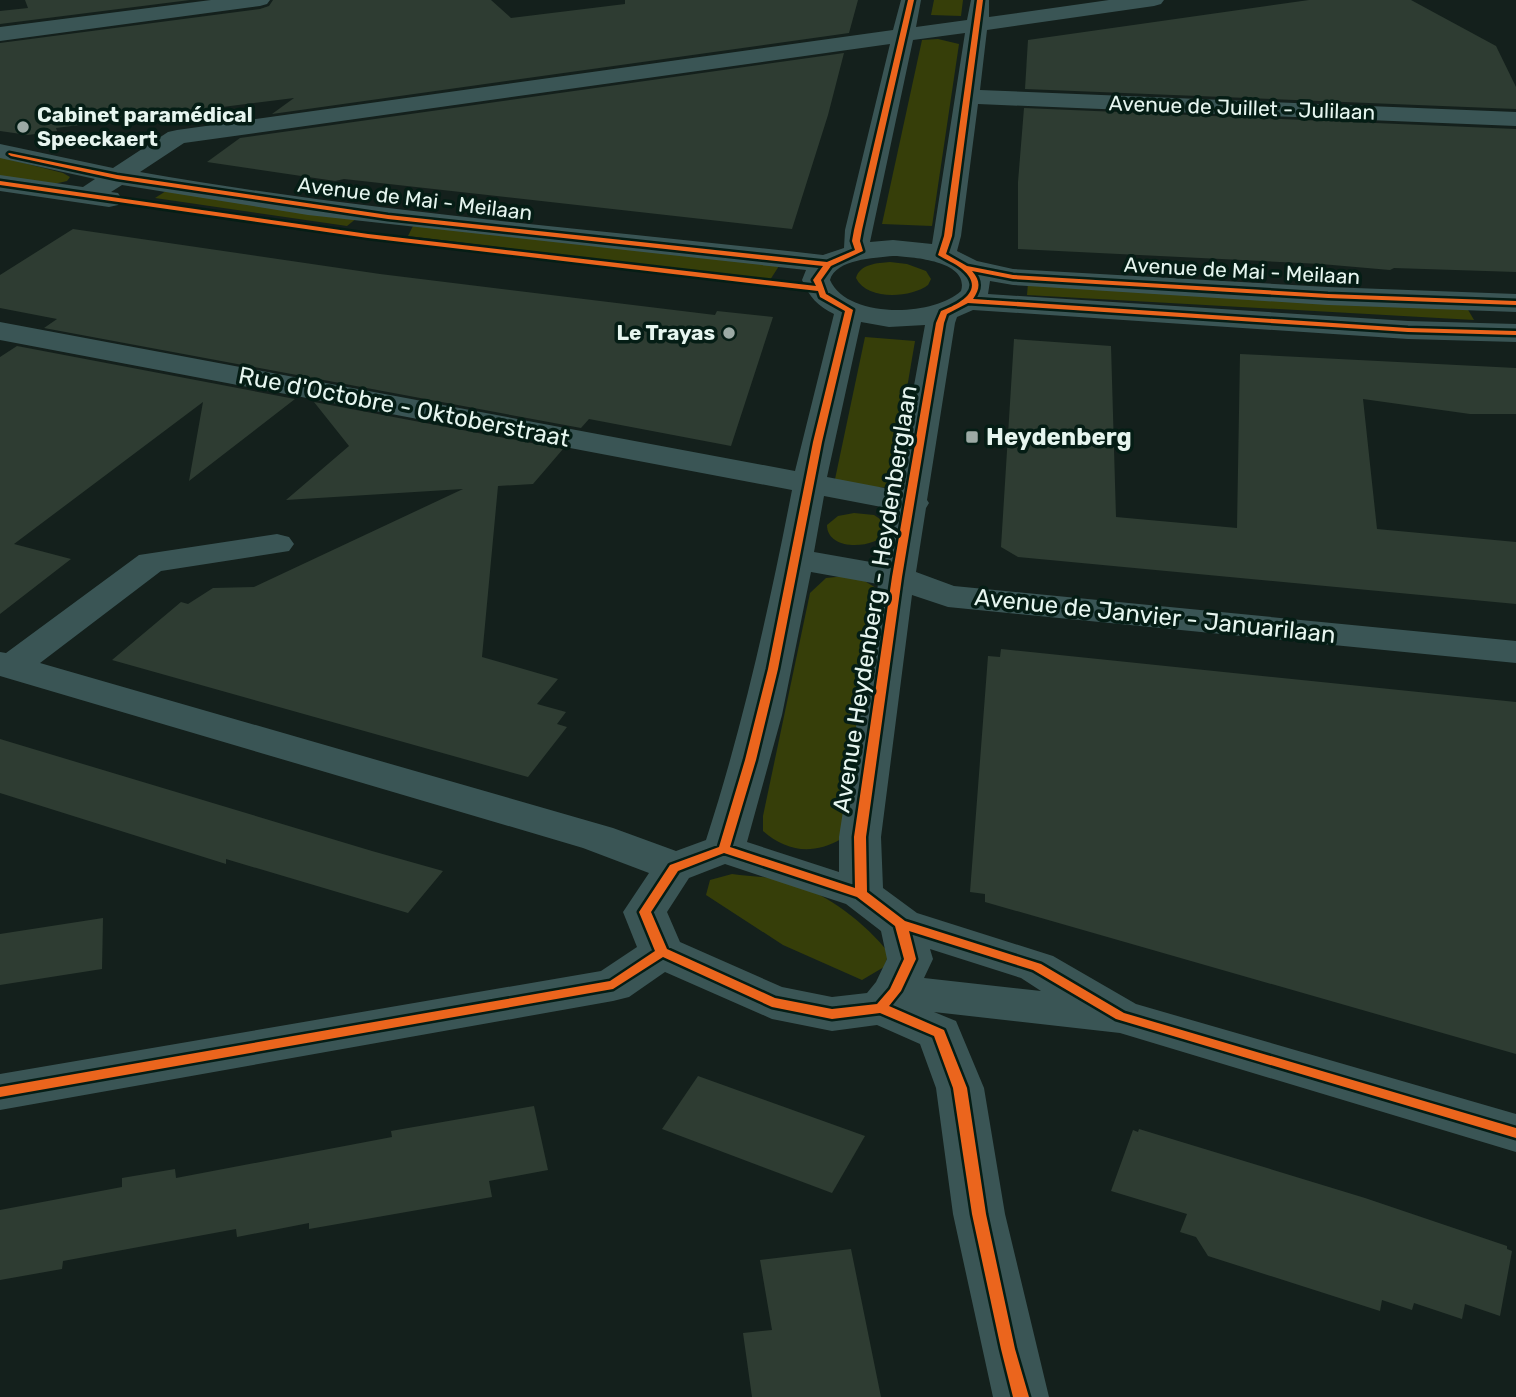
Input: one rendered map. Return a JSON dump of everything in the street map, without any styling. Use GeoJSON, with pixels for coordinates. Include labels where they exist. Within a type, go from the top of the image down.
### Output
{"type":"FeatureCollection","features":[{"type":"Feature","properties":{"kind":"street"},"geometry":{"type":"LineString","coordinates":[[0,34],[260,0]]}},
{"type":"Feature","properties":{"kind":"street"},"geometry":{"type":"LineString","coordinates":[[859,251],[856,241],[858,230],[911,0]]}},
{"type":"Feature","properties":{"kind":"street"},"geometry":{"type":"LineString","coordinates":[[87,196],[177,137],[904,35],[979,12],[1154,0]]}},
{"type":"Feature","properties":{"kind":"street"},"geometry":{"type":"LineString","coordinates":[[942,256],[948,236],[979,12]]}},
{"type":"Feature","properties":{"kind":"street","name":"Avenue de Juillet - Julilaan"},"geometry":{"type":"LineString","coordinates":[[968,97],[1516,120]]}},
{"type":"Feature","properties":{"kind":"street","name":"Avenue de Mai - Meilaan"},"geometry":{"type":"LineString","coordinates":[[0,151],[117,177],[823,276]]}},
{"type":"Feature","properties":{"kind":"street","name":"Avenue de Mai - Meilaan"},"geometry":{"type":"LineString","coordinates":[[0,183],[368,236],[823,276],[859,251],[893,248],[942,256],[968,268],[1013,277],[1503,302],[1512,333],[956,307],[896,318],[849,310],[830,300],[823,276]]}},
{"type":"Feature","properties":{"kind":"street","name":"Avenue de Mai - Meilaan"},"geometry":{"type":"LineString","coordinates":[[368,236],[388,217]]}},
{"type":"Feature","properties":{"kind":"street"},"geometry":{"type":"LineString","coordinates":[[956,307],[977,288],[977,281],[968,268]]}},
{"type":"Feature","properties":{"kind":"street","name":"Avenue Heydenberg - Heydenberglaan"},"geometry":{"type":"LineString","coordinates":[[861,894],[860,837],[897,577],[912,503],[939,330],[956,307]]}},
{"type":"Feature","properties":{"kind":"street"},"geometry":{"type":"LineString","coordinates":[[724,849],[740,799],[797,559],[809,484],[849,310]]}},
{"type":"Feature","properties":{"kind":"street","name":"Rue d'Octobre - Oktoberstraat"},"geometry":{"type":"LineString","coordinates":[[0,331],[912,503]]}},
{"type":"Feature","properties":{"kind":"street"},"geometry":{"type":"LineString","coordinates":[[6,665],[151,562],[276,544]]}},
{"type":"Feature","properties":{"kind":"street","name":"Avenue de Janvier - Januarilaan"},"geometry":{"type":"LineString","coordinates":[[797,559],[897,577],[948,596],[1516,652]]}},
{"type":"Feature","properties":{"kind":"street"},"geometry":{"type":"LineString","coordinates":[[6,665],[598,838],[653,856],[674,867]]}},
{"type":"Feature","properties":{"kind":"street"},"geometry":{"type":"LineString","coordinates":[[1120,1016],[1037,967],[901,924],[861,894],[724,849],[674,867],[645,912],[662,952],[772,1002],[832,1014],[888,999],[1120,1016],[1516,1133]]}},
{"type":"Feature","properties":{"kind":"street"},"geometry":{"type":"LineString","coordinates":[[888,999],[910,959],[901,924]]}},
{"type":"Feature","properties":{"kind":"street"},"geometry":{"type":"LineString","coordinates":[[0,1092],[613,985],[662,952]]}},
{"type":"Feature","properties":{"kind":"street"},"geometry":{"type":"LineString","coordinates":[[888,999],[939,1033],[960,1088],[979,1214],[1021,1397]]}},
{"type":"Feature","properties":{"kind":"green space"},"geometry":{"type":"Polygon","coordinates":[[[934,0],[963,0],[961,16],[931,15],[934,0]]]}},
{"type":"Feature","properties":{"kind":"green space"},"geometry":{"type":"Polygon","coordinates":[[[938,39],[959,44],[932,226],[882,224],[922,40],[938,39]]]}},
{"type":"Feature","properties":{"kind":"green space"},"geometry":{"type":"Polygon","coordinates":[[[0,157],[70,177],[67,181],[54,184],[0,178],[0,157]]]}},
{"type":"Feature","properties":{"kind":"green space"},"geometry":{"type":"Polygon","coordinates":[[[166,191],[357,218],[347,226],[155,198],[166,191]]]}},
{"type":"Feature","properties":{"kind":"green space"},"geometry":{"type":"Polygon","coordinates":[[[414,224],[779,266],[770,280],[408,236],[414,224]]]}},
{"type":"Feature","properties":{"kind":"green space"},"geometry":{"type":"Polygon","coordinates":[[[890,262],[907,264],[926,271],[931,279],[928,285],[901,295],[879,294],[870,291],[856,278],[865,267],[890,262]]]}},
{"type":"Feature","properties":{"kind":"green space"},"geometry":{"type":"Polygon","coordinates":[[[1028,283],[1467,308],[1474,320],[1027,295],[1028,283]]]}},
{"type":"Feature","properties":{"kind":"green space"},"geometry":{"type":"Polygon","coordinates":[[[865,337],[915,341],[890,488],[834,484],[865,337]]]}},
{"type":"Feature","properties":{"kind":"green space"},"geometry":{"type":"Polygon","coordinates":[[[854,513],[874,515],[883,521],[887,532],[873,542],[863,544],[843,544],[835,540],[829,534],[827,525],[838,516],[854,513]]]}},
{"type":"Feature","properties":{"kind":"green space"},"geometry":{"type":"Polygon","coordinates":[[[846,576],[863,580],[876,588],[880,601],[841,839],[820,847],[800,849],[781,843],[763,831],[763,816],[810,593],[826,578],[846,576]]]}},
{"type":"Feature","properties":{"kind":"green space"},"geometry":{"type":"Polygon","coordinates":[[[732,874],[785,881],[806,888],[833,903],[858,921],[889,953],[884,967],[862,980],[783,945],[706,895],[710,880],[732,874]]]}},
{"type":"Feature","properties":{"kind":"building"},"geometry":{"type":"Polygon","coordinates":[[[25,0],[190,0],[0,24],[0,11],[28,8],[25,0]]]}},
{"type":"Feature","properties":{"kind":"building"},"geometry":{"type":"Polygon","coordinates":[[[273,0],[491,0],[511,18],[625,4],[625,0],[858,0],[849,33],[272,114],[294,98],[56,128],[57,131],[28,135],[0,131],[0,43],[260,9],[269,6],[273,0]]]}},
{"type":"Feature","properties":{"kind":"building"},"geometry":{"type":"Polygon","coordinates":[[[1309,0],[1411,0],[1496,46],[1516,87],[1516,109],[1025,89],[1028,40],[1309,0]]]}},
{"type":"Feature","properties":{"kind":"building"},"geometry":{"type":"Polygon","coordinates":[[[844,53],[828,115],[792,229],[344,179],[335,181],[207,162],[240,138],[844,53]]]}},
{"type":"Feature","properties":{"kind":"building"},"geometry":{"type":"Polygon","coordinates":[[[1024,108],[1516,129],[1516,272],[1390,270],[1321,264],[1018,249],[1018,182],[1024,108]]]}},
{"type":"Feature","properties":{"kind":"building"},"geometry":{"type":"Polygon","coordinates":[[[73,229],[380,274],[715,315],[717,311],[773,317],[731,446],[589,419],[581,428],[44,328],[57,319],[0,308],[0,275],[73,229]]]}},
{"type":"Feature","properties":{"kind":"building"},"geometry":{"type":"Polygon","coordinates":[[[1014,339],[1111,346],[1116,517],[1237,528],[1240,354],[1516,368],[1516,414],[1470,414],[1363,399],[1377,529],[1516,542],[1516,604],[1018,557],[1001,547],[1014,339]]]}},
{"type":"Feature","properties":{"kind":"building"},"geometry":{"type":"Polygon","coordinates":[[[17,346],[295,399],[189,481],[203,402],[14,544],[71,559],[0,614],[0,357],[17,346]]]}},
{"type":"Feature","properties":{"kind":"building"},"geometry":{"type":"Polygon","coordinates":[[[314,402],[563,449],[533,484],[498,486],[482,657],[558,679],[537,704],[566,712],[557,724],[567,727],[528,777],[112,660],[181,602],[188,604],[213,588],[254,587],[463,489],[286,500],[349,446],[314,402]]]}},
{"type":"Feature","properties":{"kind":"building"},"geometry":{"type":"Polygon","coordinates":[[[1001,649],[1516,702],[1516,1054],[985,902],[985,894],[970,892],[988,656],[1000,657],[1001,649]]]}},
{"type":"Feature","properties":{"kind":"building"},"geometry":{"type":"Polygon","coordinates":[[[0,739],[443,871],[408,913],[226,859],[226,864],[0,793],[0,739]]]}},
{"type":"Feature","properties":{"kind":"building"},"geometry":{"type":"Polygon","coordinates":[[[103,918],[102,969],[0,985],[0,934],[103,918]]]}},
{"type":"Feature","properties":{"kind":"building"},"geometry":{"type":"Polygon","coordinates":[[[698,1076],[865,1136],[832,1193],[662,1129],[698,1076]]]}},
{"type":"Feature","properties":{"kind":"building"},"geometry":{"type":"Polygon","coordinates":[[[534,1106],[548,1170],[489,1181],[492,1197],[309,1229],[309,1223],[237,1237],[236,1229],[63,1261],[62,1269],[0,1280],[0,1210],[122,1187],[122,1178],[175,1169],[176,1178],[392,1137],[391,1131],[534,1106]]]}},
{"type":"Feature","properties":{"kind":"building"},"geometry":{"type":"Polygon","coordinates":[[[1139,1129],[1365,1198],[1507,1246],[1507,1249],[1512,1251],[1500,1316],[1465,1304],[1462,1319],[1414,1303],[1412,1310],[1382,1300],[1380,1311],[1208,1256],[1196,1237],[1180,1232],[1187,1214],[1111,1191],[1133,1130],[1138,1132],[1139,1129]]]}},
{"type":"Feature","properties":{"kind":"building"},"geometry":{"type":"Polygon","coordinates":[[[851,1249],[881,1397],[752,1397],[743,1333],[772,1330],[760,1260],[851,1249]]]}},
{"type":"Feature","properties":{"kind":"cycle path"},"geometry":{"type":"LineString","coordinates":[[724,849],[751,760],[773,669],[818,442],[849,310],[823,295],[817,280],[828,264],[859,251],[856,241],[858,230],[911,0]]}},
{"type":"Feature","properties":{"kind":"cycle path"},"geometry":{"type":"LineString","coordinates":[[861,894],[860,837],[897,577],[940,323],[944,313],[969,300],[976,284],[966,269],[942,255],[948,236],[980,0]]}},
{"type":"Feature","properties":{"kind":"cycle path"},"geometry":{"type":"LineString","coordinates":[[11,154],[117,177],[388,217],[828,264]]}},
{"type":"Feature","properties":{"kind":"cycle path"},"geometry":{"type":"LineString","coordinates":[[0,183],[368,236],[819,289]]}},
{"type":"Feature","properties":{"kind":"cycle path"},"geometry":{"type":"LineString","coordinates":[[968,268],[1013,277],[1328,296],[1516,303]]}},
{"type":"Feature","properties":{"kind":"cycle path"},"geometry":{"type":"LineString","coordinates":[[968,301],[1408,330],[1516,333]]}},
{"type":"Feature","properties":{"kind":"cycle path"},"geometry":{"type":"LineString","coordinates":[[901,924],[910,959],[895,991],[881,1008],[832,1014],[772,1002],[662,952],[645,912],[674,868],[724,849],[861,894],[901,924],[1037,967],[1120,1016],[1516,1133]]}},
{"type":"Feature","properties":{"kind":"cycle path"},"geometry":{"type":"LineString","coordinates":[[0,1092],[613,985],[662,952]]}},
{"type":"Feature","properties":{"kind":"cycle path"},"geometry":{"type":"LineString","coordinates":[[881,1008],[939,1033],[960,1088],[979,1214],[1021,1397]]}},
{"type":"Feature","properties":{"kind":"place","name":"Cabinet paramédical Speeckaert"},"geometry":{"type":"Point","coordinates":[23,127]}},
{"type":"Feature","properties":{"kind":"place","name":"Le Trayas"},"geometry":{"type":"Point","coordinates":[729,333]}},
{"type":"Feature","properties":{"kind":"place","name":"Heydenberg"},"geometry":{"type":"Point","coordinates":[972,437]}}]}
